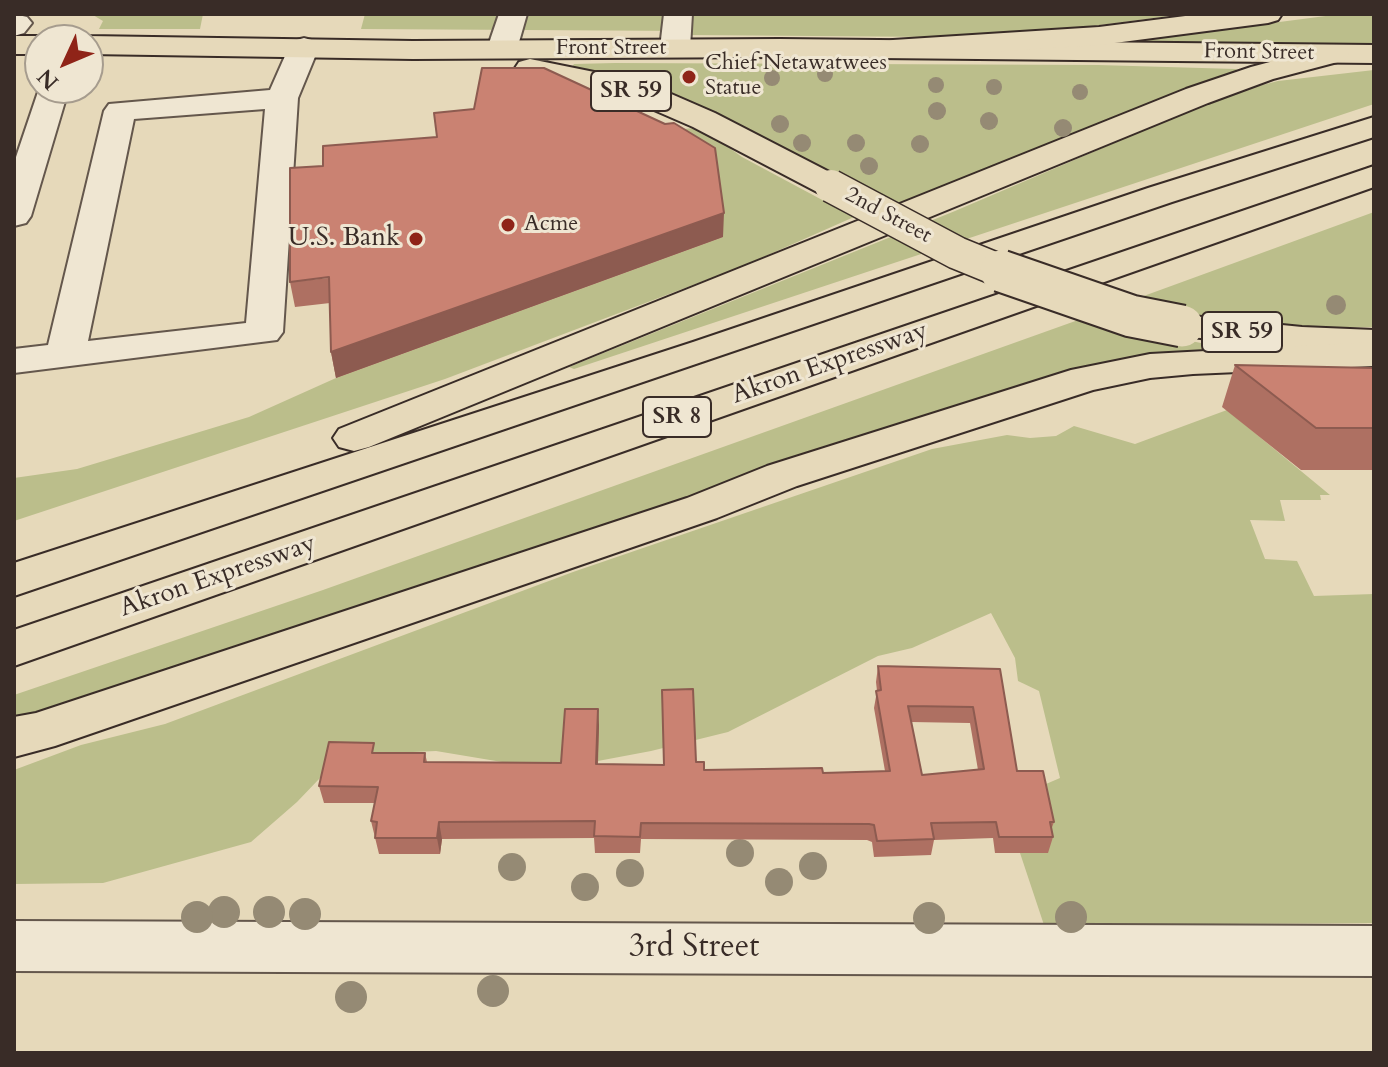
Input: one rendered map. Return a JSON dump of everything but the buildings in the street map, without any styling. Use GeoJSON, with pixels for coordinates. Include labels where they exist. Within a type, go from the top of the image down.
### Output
{"type":"FeatureCollection","features":[{"type":"Feature","properties":{"kind":"main road"},"geometry":{"type":"LineString","coordinates":[[893,49],[1099,36],[1268,14]]}},
{"type":"Feature","properties":{"kind":"main road","name":"Front Street"},"geometry":{"type":"LineString","coordinates":[[104,45],[413,50],[675,48],[1374,54]]}},
{"type":"Feature","properties":{"kind":"main road","name":"2nd Street"},"geometry":{"type":"LineString","coordinates":[[413,50],[609,84],[704,120],[957,253],[1017,278],[1131,316],[1182,326],[1302,339],[1374,339]]}},
{"type":"Feature","properties":{"kind":"main road"},"geometry":{"type":"LineString","coordinates":[[14,572],[516,375],[1197,96],[1262,73],[1334,54]]}},
{"type":"Feature","properties":{"kind":"main road","name":"Akron Expressway"},"geometry":{"type":"LineString","coordinates":[[14,580],[722,345],[1160,195],[1374,127]]}},
{"type":"Feature","properties":{"kind":"main road","name":"Akron Expressway"},"geometry":{"type":"LineString","coordinates":[[14,648],[1374,176]]}},
{"type":"Feature","properties":{"kind":"main road"},"geometry":{"type":"LineString","coordinates":[[14,737],[37,732],[687,513],[782,476],[1085,379],[1179,364],[1374,354]]}},
{"type":"Feature","properties":{"kind":"street"},"geometry":{"type":"LineString","coordinates":[[502,49],[513,14]]}},
{"type":"Feature","properties":{"kind":"street"},"geometry":{"type":"LineString","coordinates":[[675,48],[678,14]]}},
{"type":"Feature","properties":{"kind":"street"},"geometry":{"type":"LineString","coordinates":[[14,361],[264,332],[282,98],[304,47]]}},
{"type":"Feature","properties":{"kind":"street"},"geometry":{"type":"LineString","coordinates":[[65,356],[120,111],[282,98]]}},
{"type":"Feature","properties":{"kind":"street"},"geometry":{"type":"LineString","coordinates":[[16,204],[25,144],[46,104]]}},
{"type":"Feature","properties":{"kind":"street","name":"3rd Street"},"geometry":{"type":"LineString","coordinates":[[14,946],[1374,951]]}},
{"type":"Feature","properties":{"kind":"green space"},"geometry":{"type":"Polygon","coordinates":[[[203,14],[200,29],[104,29],[103,21],[93,15],[203,14]]]}},
{"type":"Feature","properties":{"kind":"green space"},"geometry":{"type":"Polygon","coordinates":[[[365,14],[1185,14],[1038,33],[936,37],[691,35],[691,31],[361,29],[365,14]]]}},
{"type":"Feature","properties":{"kind":"green space"},"geometry":{"type":"Polygon","coordinates":[[[1341,14],[1374,14],[1374,44],[1118,43],[1341,14]]]}},
{"type":"Feature","properties":{"kind":"green space"},"geometry":{"type":"Polygon","coordinates":[[[574,64],[1098,65],[1236,69],[1241,74],[897,206],[675,96],[572,67],[574,64]]]}},
{"type":"Feature","properties":{"kind":"green space"},"geometry":{"type":"Polygon","coordinates":[[[1374,70],[1374,104],[574,369],[569,367],[955,211],[1231,93],[1278,81],[1374,70]]]}},
{"type":"Feature","properties":{"kind":"green space"},"geometry":{"type":"Polygon","coordinates":[[[694,128],[710,134],[742,157],[854,217],[743,266],[445,379],[14,521],[14,478],[77,469],[249,417],[336,378],[723,237],[683,129],[694,128]]]}},
{"type":"Feature","properties":{"kind":"green space"},"geometry":{"type":"Polygon","coordinates":[[[1374,212],[1374,327],[1302,328],[1237,323],[1130,301],[1374,212]]]}},
{"type":"Feature","properties":{"kind":"green space"},"geometry":{"type":"Polygon","coordinates":[[[1081,319],[1216,346],[1221,356],[822,451],[14,724],[14,695],[323,590],[1081,319]]]}},
{"type":"Feature","properties":{"kind":"green space"},"geometry":{"type":"Polygon","coordinates":[[[1227,410],[1330,495],[1320,495],[1321,500],[1280,500],[1285,521],[1250,520],[1265,559],[1297,561],[1314,596],[1374,594],[1374,923],[1044,925],[1020,853],[1048,853],[1039,787],[1060,778],[1039,691],[1018,681],[1015,658],[991,613],[912,648],[878,656],[728,732],[651,751],[550,770],[436,751],[342,755],[297,802],[251,842],[103,883],[14,884],[14,770],[81,745],[165,724],[573,572],[932,449],[1007,435],[1030,438],[1056,436],[1074,426],[1135,444],[1227,410]]]}},
{"type":"Feature","properties":{"kind":"place","name":"Chief Netawatwees Statue"},"geometry":{"type":"Point","coordinates":[689,77]}},
{"type":"Feature","properties":{"kind":"place","name":"Acme"},"geometry":{"type":"Point","coordinates":[508,225]}},
{"type":"Feature","properties":{"kind":"place","name":"U.S. Bank"},"geometry":{"type":"Point","coordinates":[416,239]}}]}
